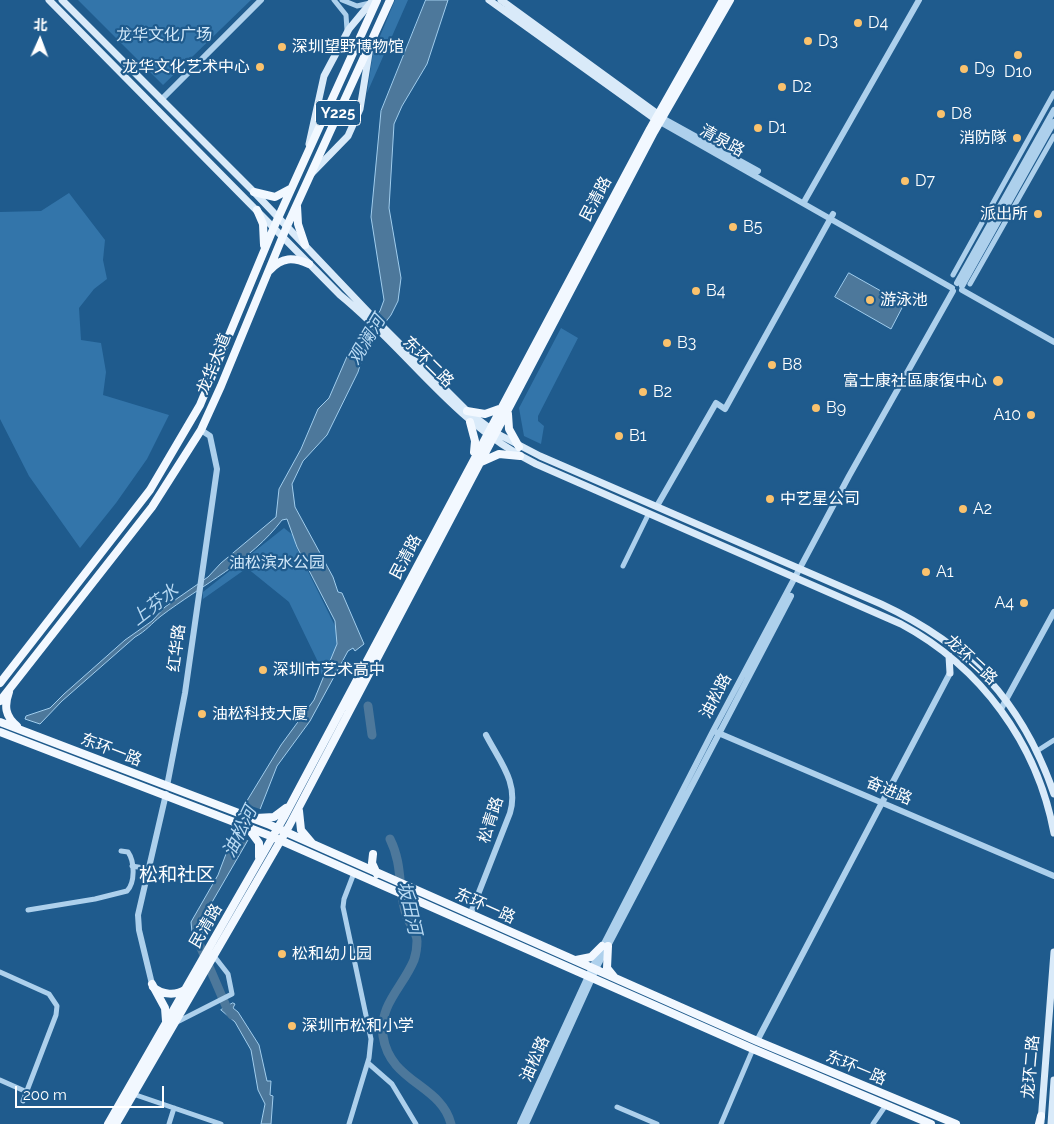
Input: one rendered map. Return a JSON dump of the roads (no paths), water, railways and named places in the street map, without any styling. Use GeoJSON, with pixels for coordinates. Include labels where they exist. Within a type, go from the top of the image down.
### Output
{"type":"FeatureCollection","features":[{"type":"Feature","properties":{"kind":"main road","name":"东环二路"},"geometry":{"type":"LineString","coordinates":[[49,0],[309,264],[368,316]]}},
{"type":"Feature","properties":{"kind":"main road","name":"东环二路"},"geometry":{"type":"LineString","coordinates":[[62,0],[287,226],[368,316],[470,422],[491,434],[802,570]]}},
{"type":"Feature","properties":{"kind":"main road","name":"龙华大道"},"geometry":{"type":"LineString","coordinates":[[0,701],[152,508],[201,430],[221,386],[282,236],[390,0]]}},
{"type":"Feature","properties":{"kind":"main road","name":"清泉路"},"geometry":{"type":"LineString","coordinates":[[489,0],[659,118]]}},
{"type":"Feature","properties":{"kind":"main road","name":"清泉路"},"geometry":{"type":"LineString","coordinates":[[501,0],[659,118]]}},
{"type":"Feature","properties":{"kind":"main road","name":"民清路"},"geometry":{"type":"LineString","coordinates":[[491,434],[499,409],[723,0]]}},
{"type":"Feature","properties":{"kind":"main road","name":"民清路"},"geometry":{"type":"LineString","coordinates":[[108,1124],[277,829],[491,434],[508,412],[659,118],[730,0]]}},
{"type":"Feature","properties":{"kind":"main road"},"geometry":{"type":"LineString","coordinates":[[308,152],[322,84],[346,34],[374,1]]}},
{"type":"Feature","properties":{"kind":"main road","name":"龙华大道"},"geometry":{"type":"LineString","coordinates":[[0,683],[150,490],[200,405],[278,218],[374,1]]}},
{"type":"Feature","properties":{"kind":"main road"},"geometry":{"type":"LineString","coordinates":[[310,174],[348,136],[360,109],[371,41]]}},
{"type":"Feature","properties":{"kind":"main road"},"geometry":{"type":"LineString","coordinates":[[254,192],[275,197],[292,188]]}},
{"type":"Feature","properties":{"kind":"main road"},"geometry":{"type":"LineString","coordinates":[[298,201],[298,219],[305,245]]}},
{"type":"Feature","properties":{"kind":"main road"},"geometry":{"type":"LineString","coordinates":[[257,210],[264,230],[264,252]]}},
{"type":"Feature","properties":{"kind":"main road"},"geometry":{"type":"LineString","coordinates":[[267,273],[278,262],[286,259],[309,264]]}},
{"type":"Feature","properties":{"kind":"main road","name":"东环二路"},"geometry":{"type":"LineString","coordinates":[[388,337],[491,434],[520,456],[797,579]]}},
{"type":"Feature","properties":{"kind":"main road"},"geometry":{"type":"LineString","coordinates":[[467,411],[485,414],[499,409]]}},
{"type":"Feature","properties":{"kind":"main road"},"geometry":{"type":"LineString","coordinates":[[508,412],[509,429],[519,446]]}},
{"type":"Feature","properties":{"kind":"main road"},"geometry":{"type":"LineString","coordinates":[[470,422],[475,441],[476,461],[499,454],[520,456]]}},
{"type":"Feature","properties":{"kind":"main road","name":"民清路"},"geometry":{"type":"LineString","coordinates":[[116,1124],[300,806],[476,461]]}},
{"type":"Feature","properties":{"kind":"main road","name":"龙环二路"},"geometry":{"type":"LineString","coordinates":[[802,570],[881,604],[928,627],[968,659],[1006,700],[1037,750],[1054,794]]}},
{"type":"Feature","properties":{"kind":"main road","name":"龙环二路"},"geometry":{"type":"LineString","coordinates":[[797,579],[901,624],[922,636],[963,668],[1001,709],[1021,740],[1039,779],[1054,833]]}},
{"type":"Feature","properties":{"kind":"main road"},"geometry":{"type":"LineString","coordinates":[[949,656],[950,672],[963,668]]}},
{"type":"Feature","properties":{"kind":"main road"},"geometry":{"type":"LineString","coordinates":[[11,687],[5,707],[13,726]]}},
{"type":"Feature","properties":{"kind":"main road","name":"东环一路"},"geometry":{"type":"LineString","coordinates":[[0,722],[36,735],[167,790],[255,832],[283,837],[319,848],[757,1041],[956,1124]]}},
{"type":"Feature","properties":{"kind":"main road","name":"东环一路"},"geometry":{"type":"LineString","coordinates":[[2,734],[260,820],[277,829],[283,837],[354,873],[753,1049],[931,1124]]}},
{"type":"Feature","properties":{"kind":"main road"},"geometry":{"type":"LineString","coordinates":[[260,820],[278,814],[291,803]]}},
{"type":"Feature","properties":{"kind":"main road"},"geometry":{"type":"LineString","coordinates":[[300,806],[298,818],[301,830],[319,848]]}},
{"type":"Feature","properties":{"kind":"main road"},"geometry":{"type":"LineString","coordinates":[[255,832],[260,845],[258,862]]}},
{"type":"Feature","properties":{"kind":"main road"},"geometry":{"type":"LineString","coordinates":[[373,854],[372,863],[377,874]]}},
{"type":"Feature","properties":{"kind":"main road"},"geometry":{"type":"LineString","coordinates":[[574,960],[591,957],[605,946]]}},
{"type":"Feature","properties":{"kind":"main road"},"geometry":{"type":"LineString","coordinates":[[605,946],[608,968],[616,979]]}},
{"type":"Feature","properties":{"kind":"main road","name":"龙环二路"},"geometry":{"type":"LineString","coordinates":[[1040,1121],[1054,952]]}},
{"type":"Feature","properties":{"kind":"main road"},"geometry":{"type":"LineString","coordinates":[[152,984],[158,991],[167,994],[179,993],[186,989]]}},
{"type":"Feature","properties":{"kind":"main road"},"geometry":{"type":"LineString","coordinates":[[152,984],[166,1012],[165,1024]]}},
{"type":"Feature","properties":{"kind":"main road","name":"龙环二路"},"geometry":{"type":"LineString","coordinates":[[1051,1124],[1054,1080]]}},
{"type":"Feature","properties":{"kind":"street"},"geometry":{"type":"LineString","coordinates":[[162,100],[261,0]]}},
{"type":"Feature","properties":{"kind":"street"},"geometry":{"type":"LineString","coordinates":[[334,0],[346,15],[346,34]]}},
{"type":"Feature","properties":{"kind":"street"},"geometry":{"type":"LineString","coordinates":[[342,0],[357,6],[374,1]]}},
{"type":"Feature","properties":{"kind":"street"},"geometry":{"type":"LineString","coordinates":[[805,201],[919,0]]}},
{"type":"Feature","properties":{"kind":"street"},"geometry":{"type":"LineString","coordinates":[[952,275],[1054,93]]}},
{"type":"Feature","properties":{"kind":"street"},"geometry":{"type":"LineString","coordinates":[[957,288],[1054,110]]}},
{"type":"Feature","properties":{"kind":"street","name":"清泉路"},"geometry":{"type":"LineString","coordinates":[[659,118],[1054,342]]}},
{"type":"Feature","properties":{"kind":"street"},"geometry":{"type":"LineString","coordinates":[[1052,135],[970,284],[1040,160],[1052,135],[1054,122]]}},
{"type":"Feature","properties":{"kind":"street"},"geometry":{"type":"LineString","coordinates":[[957,288],[1052,135]]}},
{"type":"Feature","properties":{"kind":"street"},"geometry":{"type":"LineString","coordinates":[[657,506],[716,403],[725,409],[832,216]]}},
{"type":"Feature","properties":{"kind":"street","name":"油松路"},"geometry":{"type":"LineString","coordinates":[[526,1124],[605,946],[797,579],[957,288]]}},
{"type":"Feature","properties":{"kind":"street","name":"红华路"},"geometry":{"type":"LineString","coordinates":[[152,984],[138,926],[167,790],[185,693],[217,469],[210,436],[201,430]]}},
{"type":"Feature","properties":{"kind":"street"},"geometry":{"type":"LineString","coordinates":[[623,566],[649,513]]}},
{"type":"Feature","properties":{"kind":"street"},"geometry":{"type":"LineString","coordinates":[[1001,709],[1054,612]]}},
{"type":"Feature","properties":{"kind":"street"},"geometry":{"type":"LineString","coordinates":[[757,1041],[950,672]]}},
{"type":"Feature","properties":{"kind":"street","name":"奋进路"},"geometry":{"type":"LineString","coordinates":[[716,732],[1054,876]]}},
{"type":"Feature","properties":{"kind":"street","name":"松青路"},"geometry":{"type":"LineString","coordinates":[[470,915],[510,813],[514,796],[510,782],[486,736]]}},
{"type":"Feature","properties":{"kind":"street"},"geometry":{"type":"LineString","coordinates":[[1037,750],[1054,740]]}},
{"type":"Feature","properties":{"kind":"street"},"geometry":{"type":"LineString","coordinates":[[28,910],[126,891],[130,886],[132,866],[130,854],[121,851]]}},
{"type":"Feature","properties":{"kind":"street"},"geometry":{"type":"LineString","coordinates":[[132,866],[149,869]]}},
{"type":"Feature","properties":{"kind":"street"},"geometry":{"type":"LineString","coordinates":[[349,1124],[368,1063],[371,1039],[343,907],[344,899],[354,873]]}},
{"type":"Feature","properties":{"kind":"street"},"geometry":{"type":"LineString","coordinates":[[175,1023],[230,996],[233,991],[230,979],[214,956]]}},
{"type":"Feature","properties":{"kind":"street"},"geometry":{"type":"LineString","coordinates":[[0,972],[49,994],[56,1003],[57,1012],[23,1101]]}},
{"type":"Feature","properties":{"kind":"street","name":"油松路"},"geometry":{"type":"LineString","coordinates":[[520,1124],[590,978]]}},
{"type":"Feature","properties":{"kind":"street"},"geometry":{"type":"LineString","coordinates":[[721,1124],[753,1049]]}},
{"type":"Feature","properties":{"kind":"street"},"geometry":{"type":"LineString","coordinates":[[368,1063],[392,1084],[416,1124]]}},
{"type":"Feature","properties":{"kind":"street"},"geometry":{"type":"LineString","coordinates":[[0,1080],[27,1092]]}},
{"type":"Feature","properties":{"kind":"street"},"geometry":{"type":"LineString","coordinates":[[133,1094],[221,1124]]}},
{"type":"Feature","properties":{"kind":"street"},"geometry":{"type":"LineString","coordinates":[[873,1124],[886,1105]]}},
{"type":"Feature","properties":{"kind":"street"},"geometry":{"type":"LineString","coordinates":[[617,1107],[657,1124]]}},
{"type":"Feature","properties":{"kind":"street"},"geometry":{"type":"LineString","coordinates":[[169,1124],[174,1108]]}},
{"type":"Feature","properties":{"kind":"water","name":"观澜河"},"geometry":{"type":"Polygon","coordinates":[[[426,0],[448,0],[427,64],[402,106],[394,124],[389,208],[401,278],[398,301],[391,315],[365,349],[358,372],[327,435],[303,461],[292,484],[295,507],[333,577],[338,592],[342,593],[364,644],[355,651],[353,648],[348,651],[310,721],[277,766],[248,840],[204,916],[202,940],[198,947],[192,932],[191,922],[218,875],[245,804],[281,745],[314,700],[337,644],[335,621],[297,547],[287,519],[282,520],[270,535],[241,560],[161,616],[135,637],[62,701],[40,724],[25,719],[26,716],[50,708],[125,640],[152,621],[165,607],[208,577],[221,563],[276,517],[279,489],[301,449],[318,409],[329,398],[352,345],[380,311],[384,300],[371,217],[381,111],[426,0]]]}},
{"type":"Feature","properties":{"kind":"water","name":"游泳池"},"geometry":{"type":"Polygon","coordinates":[[[849,273],[904,304],[891,329],[835,297],[849,273]]]}},
{"type":"Feature","properties":{"kind":"water"},"geometry":{"type":"Polygon","coordinates":[[[233,1003],[235,1004],[233,1008],[238,1012],[259,1045],[267,1081],[271,1081],[270,1095],[273,1096],[271,1124],[261,1124],[265,1104],[258,1090],[251,1050],[235,1022],[221,1010],[233,1003]]]}},
{"type":"Feature","properties":{"kind":"waterway","name":"坂田河"},"geometry":{"type":"LineString","coordinates":[[368,706],[372,735]]}},
{"type":"Feature","properties":{"kind":"waterway","name":"坂田河"},"geometry":{"type":"LineString","coordinates":[[390,839],[397,859],[404,908],[416,935],[417,943],[414,960],[388,1005],[383,1025],[383,1036],[388,1052],[395,1064],[437,1100],[451,1124]]}},
{"type":"Feature","properties":{"kind":"waterway","name":"油松河"},"geometry":{"type":"LineString","coordinates":[[195,934],[226,1006],[232,1015]]}},
{"type":"Feature","properties":{"kind":"place","name":"D4"},"geometry":{"type":"Point","coordinates":[858,23]}},
{"type":"Feature","properties":{"kind":"place","name":"D3"},"geometry":{"type":"Point","coordinates":[808,41]}},
{"type":"Feature","properties":{"kind":"place","name":"深圳望野博物馆"},"geometry":{"type":"Point","coordinates":[282,47]}},
{"type":"Feature","properties":{"kind":"place","name":"D10"},"geometry":{"type":"Point","coordinates":[1018,55]}},
{"type":"Feature","properties":{"kind":"place","name":"龙华文化艺术中心"},"geometry":{"type":"Point","coordinates":[260,67]}},
{"type":"Feature","properties":{"kind":"place","name":"D9"},"geometry":{"type":"Point","coordinates":[964,69]}},
{"type":"Feature","properties":{"kind":"place","name":"D2"},"geometry":{"type":"Point","coordinates":[782,87]}},
{"type":"Feature","properties":{"kind":"place","name":"D8"},"geometry":{"type":"Point","coordinates":[941,114]}},
{"type":"Feature","properties":{"kind":"place","name":"D1"},"geometry":{"type":"Point","coordinates":[758,128]}},
{"type":"Feature","properties":{"kind":"place","name":"消防隊"},"geometry":{"type":"Point","coordinates":[1017,138]}},
{"type":"Feature","properties":{"kind":"place","name":"D7"},"geometry":{"type":"Point","coordinates":[905,181]}},
{"type":"Feature","properties":{"kind":"place","name":"派出所"},"geometry":{"type":"Point","coordinates":[1038,214]}},
{"type":"Feature","properties":{"kind":"place","name":"B5"},"geometry":{"type":"Point","coordinates":[733,227]}},
{"type":"Feature","properties":{"kind":"place","name":"B4"},"geometry":{"type":"Point","coordinates":[696,291]}},
{"type":"Feature","properties":{"kind":"place","name":"游泳池"},"geometry":{"type":"Point","coordinates":[870,300]}},
{"type":"Feature","properties":{"kind":"place","name":"B3"},"geometry":{"type":"Point","coordinates":[667,343]}},
{"type":"Feature","properties":{"kind":"place","name":"B8"},"geometry":{"type":"Point","coordinates":[772,365]}},
{"type":"Feature","properties":{"kind":"place","name":"富士康社區康復中心"},"geometry":{"type":"Point","coordinates":[998,381]}},
{"type":"Feature","properties":{"kind":"place","name":"B2"},"geometry":{"type":"Point","coordinates":[643,392]}},
{"type":"Feature","properties":{"kind":"place","name":"B9"},"geometry":{"type":"Point","coordinates":[816,408]}},
{"type":"Feature","properties":{"kind":"place","name":"A10"},"geometry":{"type":"Point","coordinates":[1031,415]}},
{"type":"Feature","properties":{"kind":"place","name":"B1"},"geometry":{"type":"Point","coordinates":[619,436]}},
{"type":"Feature","properties":{"kind":"place","name":"中艺星公司"},"geometry":{"type":"Point","coordinates":[770,499]}},
{"type":"Feature","properties":{"kind":"place","name":"A2"},"geometry":{"type":"Point","coordinates":[963,509]}},
{"type":"Feature","properties":{"kind":"place","name":"A1"},"geometry":{"type":"Point","coordinates":[926,572]}},
{"type":"Feature","properties":{"kind":"place","name":"A4"},"geometry":{"type":"Point","coordinates":[1024,603]}},
{"type":"Feature","properties":{"kind":"place","name":"深圳市艺术高中"},"geometry":{"type":"Point","coordinates":[263,670]}},
{"type":"Feature","properties":{"kind":"place","name":"油松科技大厦"},"geometry":{"type":"Point","coordinates":[202,714]}},
{"type":"Feature","properties":{"kind":"place","name":"松和幼儿园"},"geometry":{"type":"Point","coordinates":[282,954]}},
{"type":"Feature","properties":{"kind":"place","name":"深圳市松和小学"},"geometry":{"type":"Point","coordinates":[292,1026]}},
{"type":"Feature","properties":{"kind":"district","name":"松和社区"},"geometry":{"type":"Point","coordinates":[177,875]}},
{"type":"Feature","properties":{"kind":"park label","name":"龙华文化广场"},"geometry":{"type":"Point","coordinates":[164,35]}},
{"type":"Feature","properties":{"kind":"park label","name":"油松滨水公园"},"geometry":{"type":"Point","coordinates":[277,563]}},
{"type":"Feature","properties":{"kind":"water label","name":"上芬水"},"geometry":{"type":"Point","coordinates":[155,605]}}]}
